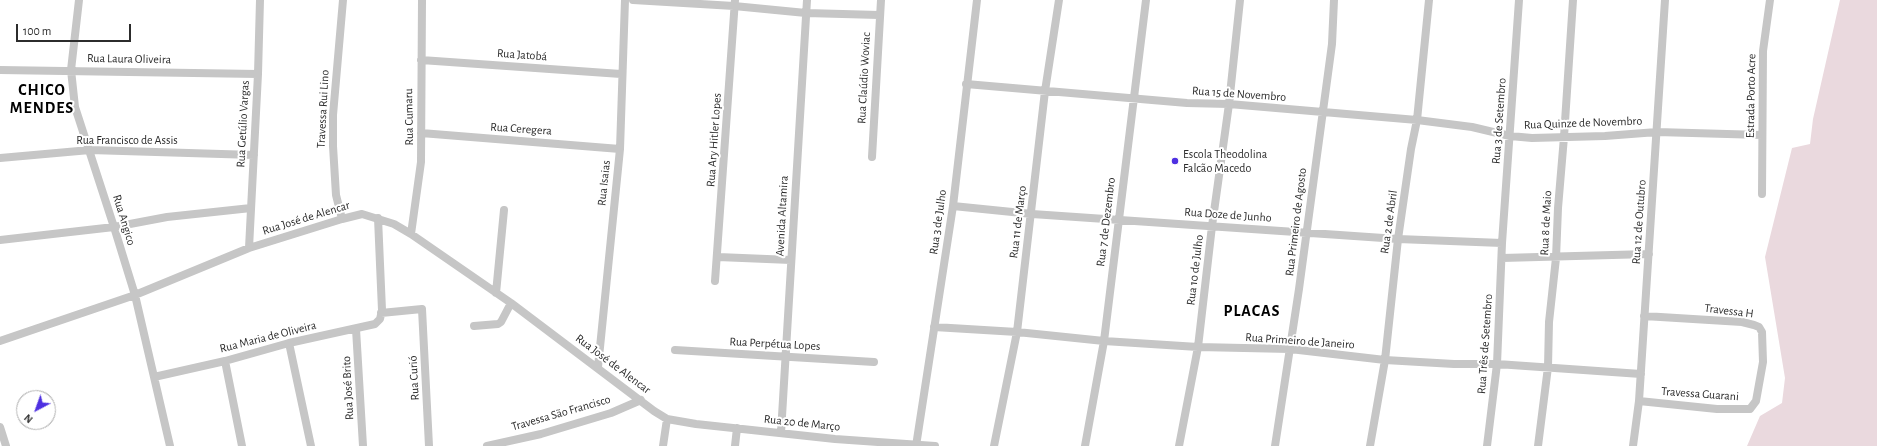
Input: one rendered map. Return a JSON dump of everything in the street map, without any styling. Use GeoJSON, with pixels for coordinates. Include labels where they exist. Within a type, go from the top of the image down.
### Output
{"type":"FeatureCollection","features":[{"type":"Feature","properties":{"kind":"street","name":"Rua Angico"},"geometry":{"type":"LineString","coordinates":[[79,0],[71,70],[75,107],[90,150],[134,295],[170,446]]}},
{"type":"Feature","properties":{"kind":"street","name":"Rua Getúlio Vargas"},"geometry":{"type":"LineString","coordinates":[[249,248],[258,74],[260,0]]}},
{"type":"Feature","properties":{"kind":"street","name":"Travessa Rui Lino"},"geometry":{"type":"LineString","coordinates":[[342,219],[336,195],[332,146],[333,115],[343,0]]}},
{"type":"Feature","properties":{"kind":"street","name":"Rua Cumaru"},"geometry":{"type":"LineString","coordinates":[[412,234],[421,162],[422,0]]}},
{"type":"Feature","properties":{"kind":"street","name":"Rua Isaias"},"geometry":{"type":"LineString","coordinates":[[598,367],[620,149],[621,74],[625,0]]}},
{"type":"Feature","properties":{"kind":"street"},"geometry":{"type":"LineString","coordinates":[[634,0],[735,3],[806,13],[879,15]]}},
{"type":"Feature","properties":{"kind":"street","name":"Avenida Altamira"},"geometry":{"type":"LineString","coordinates":[[781,433],[807,0]]}},
{"type":"Feature","properties":{"kind":"street","name":"Rua Claúdio Woviac"},"geometry":{"type":"LineString","coordinates":[[872,157],[879,15],[882,0]]}},
{"type":"Feature","properties":{"kind":"street","name":"Rua 3 de Julho"},"geometry":{"type":"LineString","coordinates":[[916,445],[953,206],[966,84],[977,0]]}},
{"type":"Feature","properties":{"kind":"street","name":"Rua 11 de Março"},"geometry":{"type":"LineString","coordinates":[[994,446],[1017,332],[1032,214],[1045,91],[1059,0]]}},
{"type":"Feature","properties":{"kind":"street","name":"Rua 7 de Dezembro"},"geometry":{"type":"LineString","coordinates":[[1085,446],[1104,341],[1146,0]]}},
{"type":"Feature","properties":{"kind":"street","name":"Rua 10 de Julho"},"geometry":{"type":"LineString","coordinates":[[1179,446],[1198,347],[1212,226],[1229,104],[1240,0]]}},
{"type":"Feature","properties":{"kind":"street","name":"Rua Primeiro de Agosto"},"geometry":{"type":"LineString","coordinates":[[1275,446],[1290,349],[1332,44],[1334,0]]}},
{"type":"Feature","properties":{"kind":"street","name":"Rua 2 de Abril"},"geometry":{"type":"LineString","coordinates":[[1370,446],[1385,360],[1398,239],[1411,149],[1417,120],[1429,0]]}},
{"type":"Feature","properties":{"kind":"street","name":"Rua 3 de Setembro"},"geometry":{"type":"LineString","coordinates":[[1502,243],[1519,0]]}},
{"type":"Feature","properties":{"kind":"street","name":"Rua 8 de Maio"},"geometry":{"type":"LineString","coordinates":[[1538,446],[1548,367],[1549,322],[1556,258],[1558,208],[1573,0]]}},
{"type":"Feature","properties":{"kind":"street","name":"Rua 12 de Outubro"},"geometry":{"type":"LineString","coordinates":[[1633,446],[1641,374],[1665,0]]}},
{"type":"Feature","properties":{"kind":"street","name":"Estrada Porto Acre"},"geometry":{"type":"LineString","coordinates":[[1762,194],[1763,52],[1770,0]]}},
{"type":"Feature","properties":{"kind":"street","name":"Rua Ary Hitler Lopes"},"geometry":{"type":"LineString","coordinates":[[715,281],[718,257],[735,3]]}},
{"type":"Feature","properties":{"kind":"street","name":"Rua Jatobá"},"geometry":{"type":"LineString","coordinates":[[421,60],[621,74]]}},
{"type":"Feature","properties":{"kind":"street","name":"Rua Laura Oliveira"},"geometry":{"type":"LineString","coordinates":[[0,70],[258,74]]}},
{"type":"Feature","properties":{"kind":"street","name":"Rua 15 de Novembro"},"geometry":{"type":"LineString","coordinates":[[966,84],[1417,120],[1472,127],[1510,136]]}},
{"type":"Feature","properties":{"kind":"street","name":"Rua Quinze de Novembro"},"geometry":{"type":"LineString","coordinates":[[1510,136],[1532,138],[1605,136],[1657,132],[1762,135]]}},
{"type":"Feature","properties":{"kind":"street","name":"Rua Ceregera"},"geometry":{"type":"LineString","coordinates":[[421,133],[620,149]]}},
{"type":"Feature","properties":{"kind":"street","name":"Rua Francisco de Assis"},"geometry":{"type":"LineString","coordinates":[[0,158],[90,150],[254,155]]}},
{"type":"Feature","properties":{"kind":"street","name":"Rua Doze de Junho"},"geometry":{"type":"LineString","coordinates":[[953,206],[1032,214],[1398,239],[1502,243]]}},
{"type":"Feature","properties":{"kind":"street"},"geometry":{"type":"LineString","coordinates":[[0,240],[114,227],[167,217],[251,208]]}},
{"type":"Feature","properties":{"kind":"street"},"geometry":{"type":"LineString","coordinates":[[496,293],[504,210]]}},
{"type":"Feature","properties":{"kind":"street","name":"Rua José de Alencar"},"geometry":{"type":"LineString","coordinates":[[0,341],[134,295],[249,248],[362,214],[394,224],[412,234],[511,303],[668,419]]}},
{"type":"Feature","properties":{"kind":"street"},"geometry":{"type":"LineString","coordinates":[[378,218],[382,312]]}},
{"type":"Feature","properties":{"kind":"street","name":"Rua Três de Setembro"},"geometry":{"type":"LineString","coordinates":[[1487,446],[1497,364],[1502,243]]}},
{"type":"Feature","properties":{"kind":"street"},"geometry":{"type":"LineString","coordinates":[[1502,258],[1556,258],[1649,254]]}},
{"type":"Feature","properties":{"kind":"street"},"geometry":{"type":"LineString","coordinates":[[718,257],[791,260]]}},
{"type":"Feature","properties":{"kind":"street"},"geometry":{"type":"LineString","coordinates":[[474,326],[501,322],[511,303]]}},
{"type":"Feature","properties":{"kind":"street","name":"Rua Curió"},"geometry":{"type":"LineString","coordinates":[[382,312],[422,309],[429,446]]}},
{"type":"Feature","properties":{"kind":"street","name":"Rua Maria de Oliveira"},"geometry":{"type":"LineString","coordinates":[[154,377],[225,361],[289,343],[375,324],[380,319],[382,312]]}},
{"type":"Feature","properties":{"kind":"street","name":"Travessa H"},"geometry":{"type":"LineString","coordinates":[[1644,316],[1742,322],[1759,327],[1762,332],[1763,362],[1756,402]]}},
{"type":"Feature","properties":{"kind":"street","name":"Rua Primeiro de Janeiro"},"geometry":{"type":"LineString","coordinates":[[934,327],[1017,332],[1104,341],[1198,347],[1290,349],[1385,360],[1454,364],[1497,364],[1641,374]]}},
{"type":"Feature","properties":{"kind":"street","name":"Rua José Brito"},"geometry":{"type":"LineString","coordinates":[[356,329],[363,446]]}},
{"type":"Feature","properties":{"kind":"street"},"geometry":{"type":"LineString","coordinates":[[289,343],[311,446]]}},
{"type":"Feature","properties":{"kind":"street","name":"Rua Perpétua Lopes"},"geometry":{"type":"LineString","coordinates":[[675,350],[874,362]]}},
{"type":"Feature","properties":{"kind":"street"},"geometry":{"type":"LineString","coordinates":[[225,361],[242,446]]}},
{"type":"Feature","properties":{"kind":"street","name":"Travessa São Francisco"},"geometry":{"type":"LineString","coordinates":[[487,446],[541,434],[589,420],[611,413],[641,400]]}},
{"type":"Feature","properties":{"kind":"street","name":"Travessa Guarani"},"geometry":{"type":"LineString","coordinates":[[1639,401],[1739,410],[1750,409],[1756,402]]}},
{"type":"Feature","properties":{"kind":"street"},"geometry":{"type":"LineString","coordinates":[[663,446],[668,419]]}},
{"type":"Feature","properties":{"kind":"street","name":"Rua 20 de Março"},"geometry":{"type":"LineString","coordinates":[[668,419],[696,424],[781,433],[834,442],[934,446]]}},
{"type":"Feature","properties":{"kind":"street"},"geometry":{"type":"LineString","coordinates":[[0,427],[6,446]]}},
{"type":"Feature","properties":{"kind":"street"},"geometry":{"type":"LineString","coordinates":[[735,446],[737,428]]}},
{"type":"Feature","properties":{"kind":"shaded area"},"geometry":{"type":"Polygon","coordinates":[[[1840,0],[1877,0],[1877,446],[1747,446],[1760,416],[1782,403],[1785,378],[1765,257],[1792,148],[1810,144],[1813,119],[1840,0]]]}},
{"type":"Feature","properties":{"kind":"place","name":"Escola Theodolina Falcão Macedo"},"geometry":{"type":"Point","coordinates":[1175,161]}},
{"type":"Feature","properties":{"kind":"district","name":"CHICO MENDES"},"geometry":{"type":"Point","coordinates":[42,99]}},
{"type":"Feature","properties":{"kind":"district","name":"PLACAS"},"geometry":{"type":"Point","coordinates":[1252,311]}}]}
